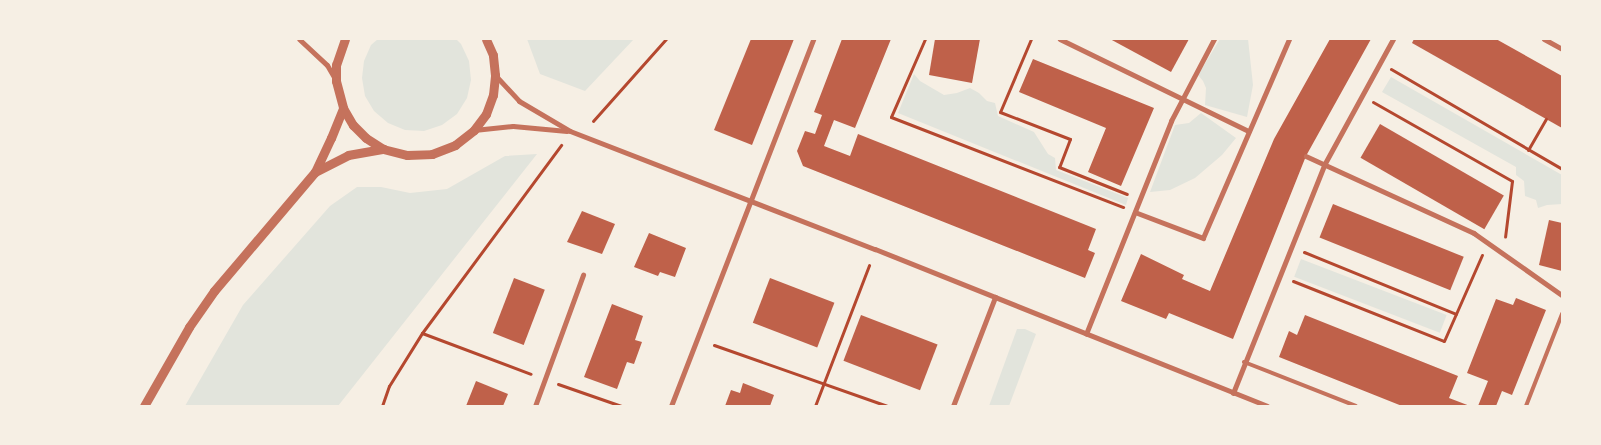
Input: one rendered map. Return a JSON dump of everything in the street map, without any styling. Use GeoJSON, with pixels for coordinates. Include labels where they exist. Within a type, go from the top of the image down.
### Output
{"type":"FeatureCollection","features":[{"type":"Feature","properties":{"kind":"street"},"geometry":{"type":"LineString","coordinates":[[299,39],[327,65],[336,81]]}},
{"type":"Feature","properties":{"kind":"street"},"geometry":{"type":"LineString","coordinates":[[345,39],[336,65],[336,81],[342,108],[360,132],[383,148],[407,155],[432,154],[455,145],[474,130],[486,114],[493,95],[495,74],[493,55],[486,39]]}},
{"type":"Feature","properties":{"kind":"street"},"geometry":{"type":"LineString","coordinates":[[671,406],[813,39]]}},
{"type":"Feature","properties":{"kind":"street"},"geometry":{"type":"LineString","coordinates":[[1060,39],[1249,131]]}},
{"type":"Feature","properties":{"kind":"street"},"geometry":{"type":"LineString","coordinates":[[1086,334],[1182,98],[1214,39]]}},
{"type":"Feature","properties":{"kind":"street"},"geometry":{"type":"LineString","coordinates":[[1135,212],[1203,238],[1289,39]]}},
{"type":"Feature","properties":{"kind":"street"},"geometry":{"type":"LineString","coordinates":[[1233,392],[1324,165],[1393,39]]}},
{"type":"Feature","properties":{"kind":"street"},"geometry":{"type":"LineString","coordinates":[[1544,39],[1562,49]]}},
{"type":"Feature","properties":{"kind":"street"},"geometry":{"type":"LineString","coordinates":[[495,74],[519,101],[570,131],[750,200],[1267,406]]}},
{"type":"Feature","properties":{"kind":"street"},"geometry":{"type":"LineString","coordinates":[[144,406],[189,328],[214,291],[315,172],[331,138],[342,108]]}},
{"type":"Feature","properties":{"kind":"street"},"geometry":{"type":"LineString","coordinates":[[474,130],[513,126],[570,131]]}},
{"type":"Feature","properties":{"kind":"street"},"geometry":{"type":"LineString","coordinates":[[315,172],[348,156],[383,148]]}},
{"type":"Feature","properties":{"kind":"street"},"geometry":{"type":"LineString","coordinates":[[1306,156],[1474,233],[1562,294]]}},
{"type":"Feature","properties":{"kind":"street"},"geometry":{"type":"LineString","coordinates":[[535,406],[583,275]]}},
{"type":"Feature","properties":{"kind":"street"},"geometry":{"type":"LineString","coordinates":[[953,406],[994,297]]}},
{"type":"Feature","properties":{"kind":"lane"},"geometry":{"type":"LineString","coordinates":[[1526,406],[1562,314]]}},
{"type":"Feature","properties":{"kind":"lane"},"geometry":{"type":"LineString","coordinates":[[1244,362],[1356,406]]}},
{"type":"Feature","properties":{"kind":"path"},"geometry":{"type":"LineString","coordinates":[[593,121],[666,39]]}},
{"type":"Feature","properties":{"kind":"path"},"geometry":{"type":"LineString","coordinates":[[925,39],[891,117],[1135,212]]}},
{"type":"Feature","properties":{"kind":"path"},"geometry":{"type":"LineString","coordinates":[[1031,39],[1000,112],[1070,139],[1059,166],[1141,200]]}},
{"type":"Feature","properties":{"kind":"path"},"geometry":{"type":"LineString","coordinates":[[1380,63],[1562,168]]}},
{"type":"Feature","properties":{"kind":"path"},"geometry":{"type":"LineString","coordinates":[[1362,95],[1512,181],[1502,254]]}},
{"type":"Feature","properties":{"kind":"path"},"geometry":{"type":"LineString","coordinates":[[1528,150],[1546,119]]}},
{"type":"Feature","properties":{"kind":"path"},"geometry":{"type":"LineString","coordinates":[[382,406],[389,386],[422,333],[562,144]]}},
{"type":"Feature","properties":{"kind":"path"},"geometry":{"type":"LineString","coordinates":[[1279,276],[1444,341],[1487,243]]}},
{"type":"Feature","properties":{"kind":"path"},"geometry":{"type":"LineString","coordinates":[[1291,247],[1456,314]]}},
{"type":"Feature","properties":{"kind":"path"},"geometry":{"type":"LineString","coordinates":[[815,406],[869,265]]}},
{"type":"Feature","properties":{"kind":"path"},"geometry":{"type":"LineString","coordinates":[[422,333],[620,406]]}},
{"type":"Feature","properties":{"kind":"path"},"geometry":{"type":"LineString","coordinates":[[714,345],[887,406]]}},
{"type":"Feature","properties":{"kind":"shaded area"},"geometry":{"type":"Polygon","coordinates":[[[378,39],[456,39],[461,44],[469,61],[471,80],[467,98],[457,114],[442,125],[424,131],[405,130],[388,123],[374,111],[365,96],[362,78],[364,61],[371,45],[378,39]]]}},
{"type":"Feature","properties":{"kind":"shaded area"},"geometry":{"type":"Polygon","coordinates":[[[527,39],[634,39],[585,91],[540,74],[527,39]]]}},
{"type":"Feature","properties":{"kind":"shaded area"},"geometry":{"type":"Polygon","coordinates":[[[1220,39],[1248,39],[1253,85],[1247,117],[1205,105],[1206,88],[1198,75],[1220,39]]]}},
{"type":"Feature","properties":{"kind":"shaded area"},"geometry":{"type":"Polygon","coordinates":[[[914,74],[920,81],[944,95],[970,88],[979,93],[987,101],[995,103],[998,116],[1034,132],[1048,154],[1055,158],[1056,170],[1128,198],[1126,205],[898,113],[914,74]]]}},
{"type":"Feature","properties":{"kind":"shaded area"},"geometry":{"type":"Polygon","coordinates":[[[1391,77],[1562,175],[1562,204],[1538,208],[1536,200],[1525,196],[1524,181],[1516,175],[1516,167],[1382,92],[1391,77]]]}},
{"type":"Feature","properties":{"kind":"shaded area"},"geometry":{"type":"Polygon","coordinates":[[[1201,113],[1236,138],[1222,155],[1195,178],[1170,190],[1150,192],[1175,125],[1189,123],[1201,113]]]}},
{"type":"Feature","properties":{"kind":"shaded area"},"geometry":{"type":"Polygon","coordinates":[[[537,154],[338,406],[185,406],[243,305],[330,206],[357,187],[381,187],[410,193],[447,189],[505,156],[537,154]]]}},
{"type":"Feature","properties":{"kind":"shaded area"},"geometry":{"type":"Polygon","coordinates":[[[1301,259],[1447,315],[1440,333],[1294,277],[1301,259]]]}},
{"type":"Feature","properties":{"kind":"shaded area"},"geometry":{"type":"Polygon","coordinates":[[[1017,329],[1025,329],[1036,334],[1009,406],[989,406],[1017,329]]]}},
{"type":"Feature","properties":{"kind":"building"},"geometry":{"type":"Polygon","coordinates":[[[751,39],[794,39],[752,145],[714,130],[751,39]]]}},
{"type":"Feature","properties":{"kind":"building"},"geometry":{"type":"Polygon","coordinates":[[[842,39],[891,39],[855,128],[834,120],[824,146],[850,156],[858,134],[1096,229],[1088,250],[1095,253],[1085,278],[803,166],[797,151],[805,131],[815,134],[822,115],[814,112],[842,39]]]}},
{"type":"Feature","properties":{"kind":"building"},"geometry":{"type":"Polygon","coordinates":[[[935,39],[980,39],[972,83],[929,75],[935,39]]]}},
{"type":"Feature","properties":{"kind":"building"},"geometry":{"type":"Polygon","coordinates":[[[1110,39],[1189,39],[1171,72],[1110,39]]]}},
{"type":"Feature","properties":{"kind":"building"},"geometry":{"type":"Polygon","coordinates":[[[1330,39],[1371,39],[1306,156],[1233,339],[1169,313],[1166,319],[1121,301],[1141,254],[1184,275],[1182,279],[1210,291],[1274,139],[1330,39]]]}},
{"type":"Feature","properties":{"kind":"building"},"geometry":{"type":"Polygon","coordinates":[[[1414,39],[1496,39],[1562,76],[1562,128],[1412,43],[1414,39]]]}},
{"type":"Feature","properties":{"kind":"building"},"geometry":{"type":"Polygon","coordinates":[[[1033,59],[1154,108],[1121,186],[1088,172],[1106,128],[1019,92],[1033,59]]]}},
{"type":"Feature","properties":{"kind":"building"},"geometry":{"type":"Polygon","coordinates":[[[1380,124],[1504,196],[1484,229],[1360,158],[1380,124]]]}},
{"type":"Feature","properties":{"kind":"building"},"geometry":{"type":"Polygon","coordinates":[[[1333,204],[1464,257],[1450,290],[1320,237],[1333,204]]]}},
{"type":"Feature","properties":{"kind":"building"},"geometry":{"type":"Polygon","coordinates":[[[582,211],[615,224],[602,254],[567,242],[582,211]]]}},
{"type":"Feature","properties":{"kind":"building"},"geometry":{"type":"Polygon","coordinates":[[[1549,220],[1562,223],[1562,271],[1539,265],[1549,220]]]}},
{"type":"Feature","properties":{"kind":"building"},"geometry":{"type":"Polygon","coordinates":[[[649,233],[686,248],[675,277],[660,272],[658,276],[634,267],[649,233]]]}},
{"type":"Feature","properties":{"kind":"building"},"geometry":{"type":"Polygon","coordinates":[[[514,278],[545,290],[524,345],[493,333],[514,278]]]}},
{"type":"Feature","properties":{"kind":"building"},"geometry":{"type":"Polygon","coordinates":[[[770,278],[834,303],[817,348],[753,323],[770,278]]]}},
{"type":"Feature","properties":{"kind":"building"},"geometry":{"type":"Polygon","coordinates":[[[1516,298],[1546,310],[1512,395],[1502,391],[1496,406],[1478,406],[1488,381],[1467,373],[1496,299],[1513,305],[1516,298]]]}},
{"type":"Feature","properties":{"kind":"building"},"geometry":{"type":"Polygon","coordinates":[[[612,304],[643,316],[635,340],[642,342],[634,364],[627,362],[617,389],[584,377],[612,304]]]}},
{"type":"Feature","properties":{"kind":"building"},"geometry":{"type":"Polygon","coordinates":[[[861,315],[938,344],[920,390],[843,361],[861,315]]]}},
{"type":"Feature","properties":{"kind":"building"},"geometry":{"type":"Polygon","coordinates":[[[1305,315],[1458,376],[1449,398],[1470,406],[1402,406],[1279,357],[1289,331],[1297,335],[1305,315]]]}},
{"type":"Feature","properties":{"kind":"building"},"geometry":{"type":"Polygon","coordinates":[[[476,381],[508,394],[503,406],[466,406],[476,381]]]}},
{"type":"Feature","properties":{"kind":"building"},"geometry":{"type":"Polygon","coordinates":[[[743,383],[774,395],[770,406],[725,406],[731,390],[740,393],[743,383]]]}}]}
